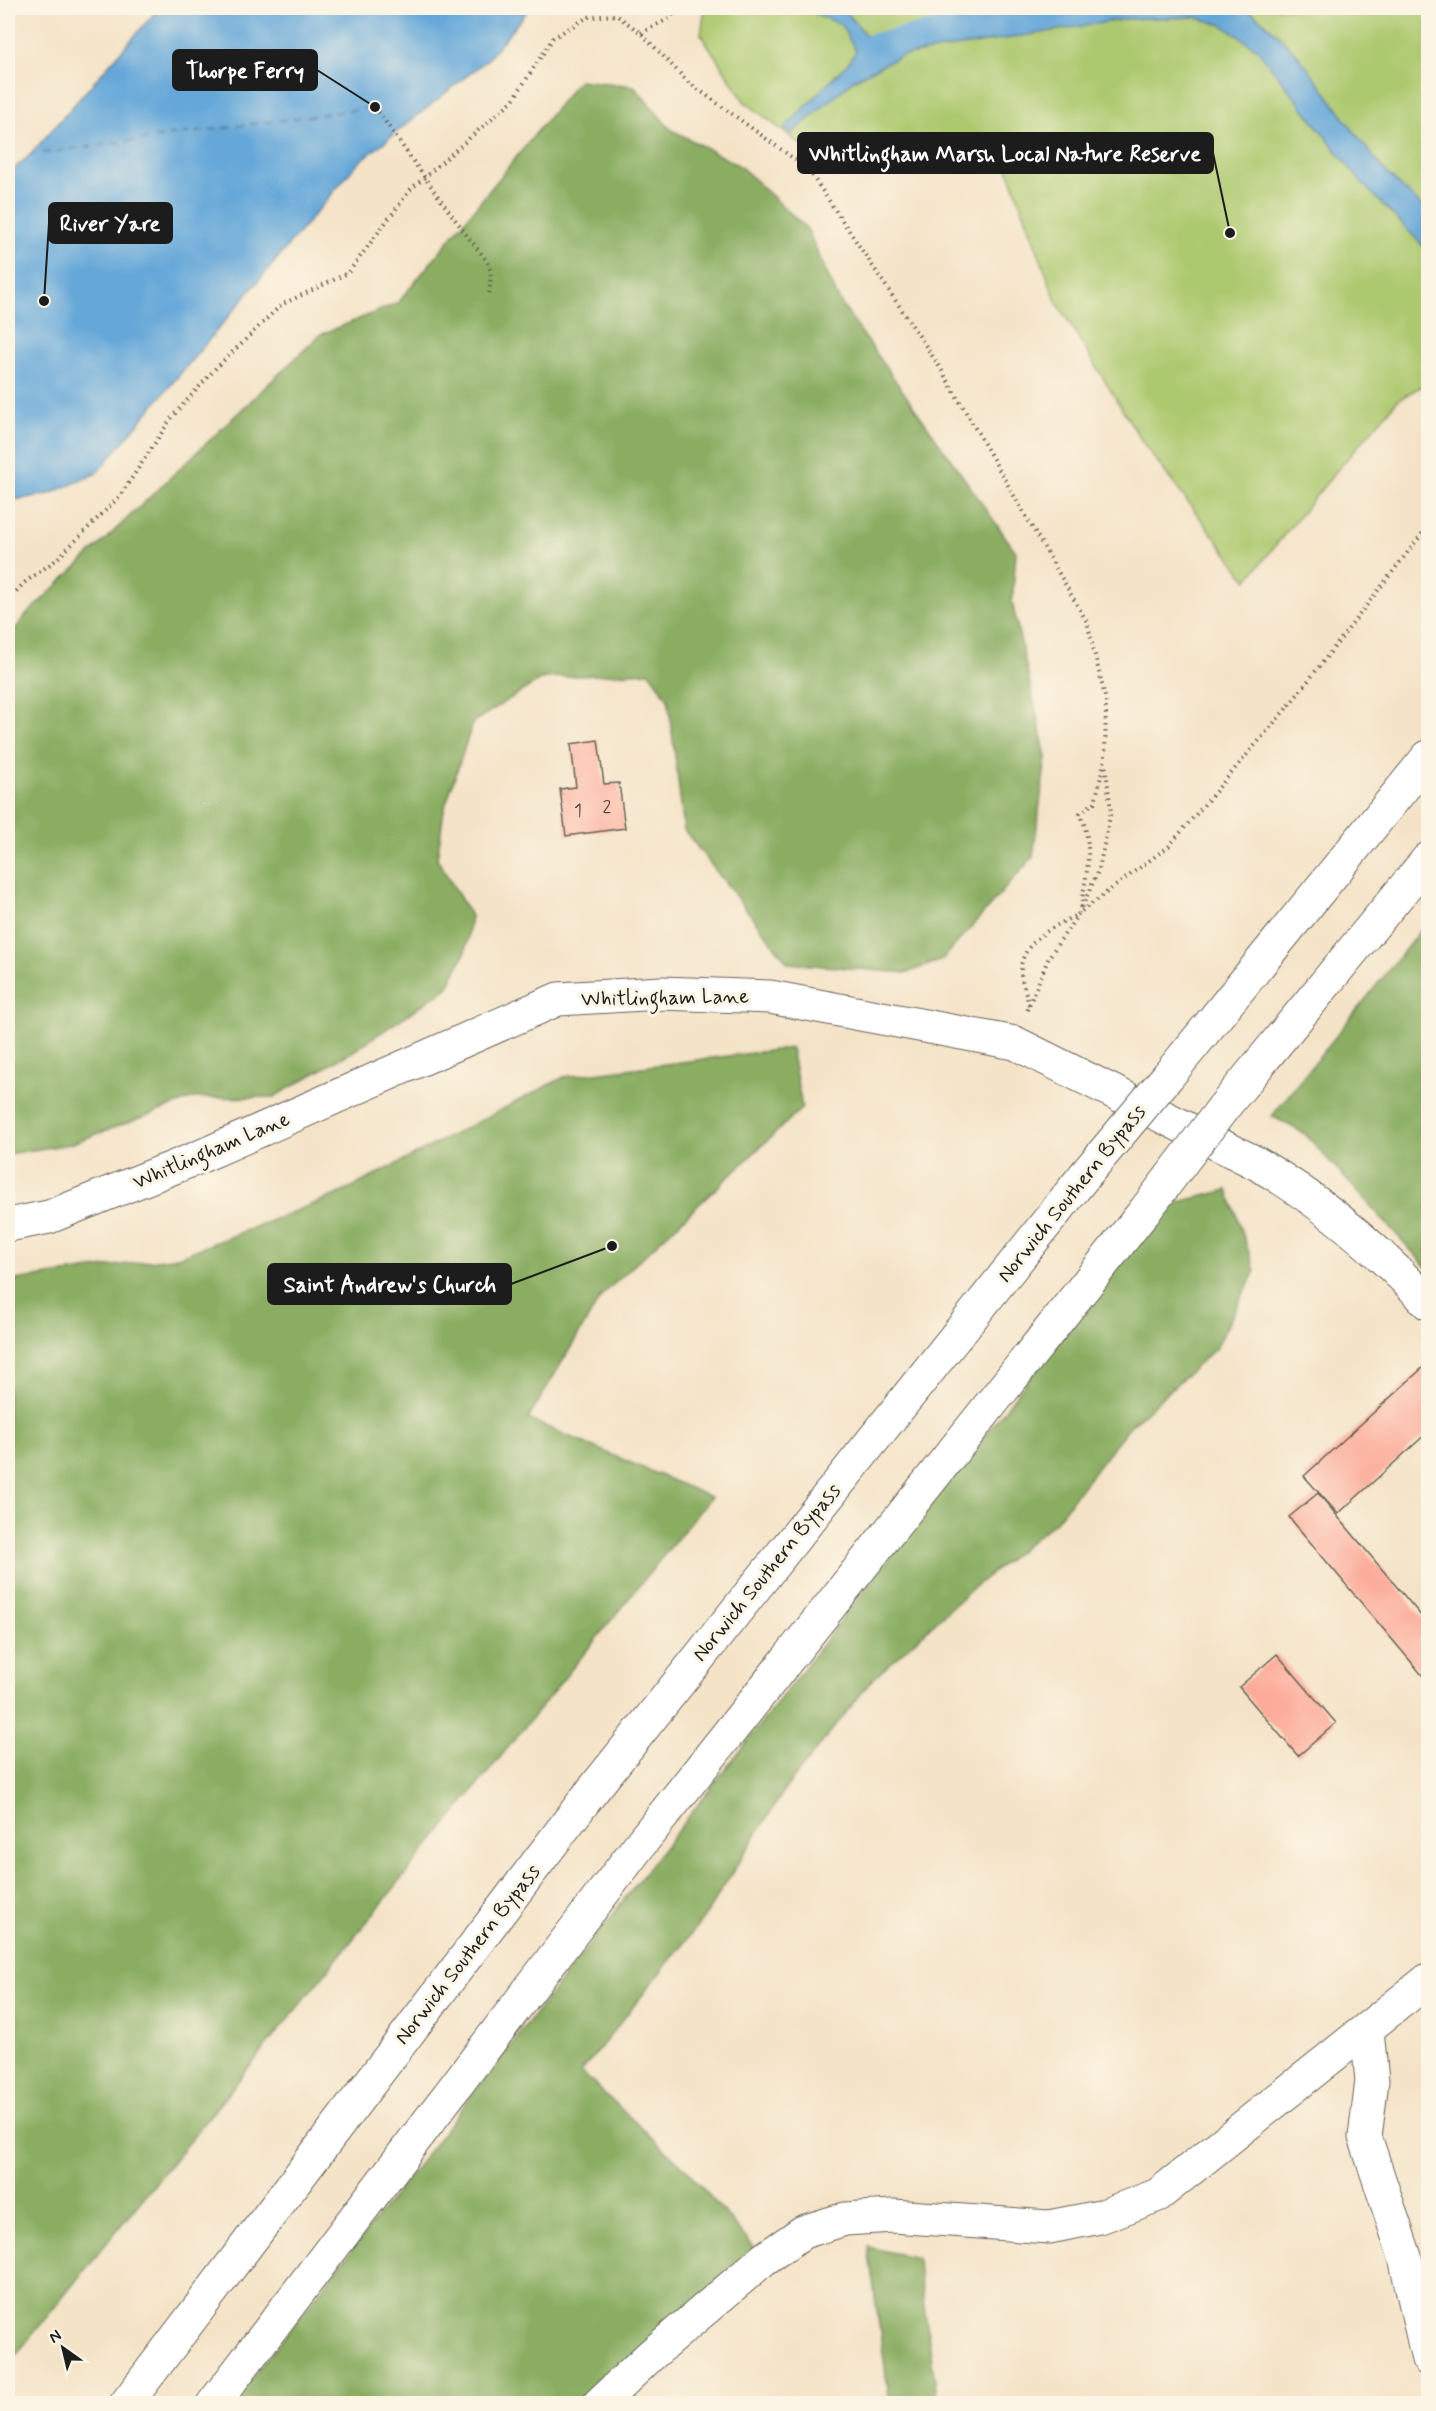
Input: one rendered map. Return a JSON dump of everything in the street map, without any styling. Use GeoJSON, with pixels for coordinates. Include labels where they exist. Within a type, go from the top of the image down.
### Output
{"type":"FeatureCollection","features":[{"type":"Feature","properties":{"kind":"main road","name":"Norwich Southern Bypass"},"geometry":{"type":"LineString","coordinates":[[126,2403],[585,1800],[1085,1175],[1428,758]]}},
{"type":"Feature","properties":{"kind":"main road"},"geometry":{"type":"LineString","coordinates":[[213,2403],[641,1843],[1144,1212],[1223,1108],[1428,859]]}},
{"type":"Feature","properties":{"kind":"main road","name":"Whitlingham Lane"},"geometry":{"type":"LineString","coordinates":[[8,1225],[49,1217],[197,1158],[558,999],[662,993],[770,997],[1015,1043],[1256,1163],[1295,1185],[1400,1272],[1428,1303]]}},
{"type":"Feature","properties":{"kind":"main road"},"geometry":{"type":"LineString","coordinates":[[599,2403],[651,2355],[764,2259],[804,2232],[845,2219],[893,2216],[1049,2227],[1100,2217],[1158,2195],[1428,1980]]}},
{"type":"Feature","properties":{"kind":"main road"},"geometry":{"type":"LineString","coordinates":[[1367,2030],[1372,2081],[1365,2137],[1405,2257],[1428,2359]]}},
{"type":"Feature","properties":{"kind":"path"},"geometry":{"type":"LineString","coordinates":[[641,33],[670,18],[678,8]]}},
{"type":"Feature","properties":{"kind":"path"},"geometry":{"type":"LineString","coordinates":[[8,600],[24,584],[56,560],[120,496],[172,417],[215,369],[281,305],[348,273],[410,190],[513,100],[553,38],[588,16],[616,15],[641,33],[688,82],[808,169],[941,369],[1087,622],[1106,701],[1104,759],[1111,811],[1099,869],[1079,913],[1049,957],[1015,1043]]}},
{"type":"Feature","properties":{"kind":"path"},"geometry":{"type":"LineString","coordinates":[[375,107],[426,177],[439,200],[487,261],[491,272],[489,296]]}},
{"type":"Feature","properties":{"kind":"path"},"geometry":{"type":"LineString","coordinates":[[1029,1006],[1021,971],[1027,948],[1047,931],[1079,913],[1169,846],[1291,703],[1428,526]]}},
{"type":"Feature","properties":{"kind":"path"},"geometry":{"type":"LineString","coordinates":[[1079,913],[1090,855],[1089,832],[1080,813],[1095,801],[1104,759]]}},
{"type":"Feature","properties":{"kind":"green space"},"geometry":{"type":"Polygon","coordinates":[[[705,8],[1428,8],[1428,382],[1398,400],[1247,580],[1143,443],[1056,301],[1000,147],[888,165],[810,152],[744,101],[701,34],[705,8]]]}},
{"type":"Feature","properties":{"kind":"green space"},"geometry":{"type":"Polygon","coordinates":[[[579,80],[634,86],[670,129],[740,166],[807,229],[840,302],[1016,552],[1012,602],[1046,757],[1033,857],[942,960],[906,973],[788,963],[684,830],[668,699],[649,672],[543,678],[473,722],[444,810],[437,859],[471,916],[465,953],[447,988],[355,1050],[274,1097],[194,1098],[70,1144],[8,1154],[8,639],[25,616],[320,335],[398,303],[579,80]]]}},
{"type":"Feature","properties":{"kind":"green space"},"geometry":{"type":"Polygon","coordinates":[[[1428,921],[1428,1269],[1305,1134],[1272,1116],[1428,921]]]}},
{"type":"Feature","properties":{"kind":"green space"},"geometry":{"type":"Polygon","coordinates":[[[791,1048],[802,1108],[602,1295],[528,1419],[711,1497],[16,2355],[8,2353],[8,1281],[178,1257],[339,1194],[564,1077],[791,1048]]]}},
{"type":"Feature","properties":{"kind":"green space"},"geometry":{"type":"Polygon","coordinates":[[[1228,1190],[1255,1271],[1216,1348],[1128,1428],[1056,1521],[974,1587],[872,1680],[785,1789],[703,1919],[581,2072],[687,2170],[764,2259],[599,2403],[232,2404],[1163,1206],[1228,1190]]]}},
{"type":"Feature","properties":{"kind":"green space"},"geometry":{"type":"Polygon","coordinates":[[[868,2247],[917,2258],[938,2403],[890,2403],[868,2247]]]}},
{"type":"Feature","properties":{"kind":"water"},"geometry":{"type":"Polygon","coordinates":[[[159,8],[530,8],[488,59],[357,164],[96,474],[49,494],[8,501],[8,174],[30,155],[159,8]]]}},
{"type":"Feature","properties":{"kind":"water"},"geometry":{"type":"Polygon","coordinates":[[[804,8],[843,8],[869,39],[1056,8],[1244,8],[1266,24],[1304,63],[1388,174],[1428,212],[1428,251],[1361,182],[1257,49],[1222,25],[1194,17],[1126,19],[900,56],[855,79],[791,134],[784,129],[849,62],[856,51],[841,25],[804,8]]]}},
{"type":"Feature","properties":{"kind":"building"},"geometry":{"type":"Polygon","coordinates":[[[598,740],[604,784],[619,783],[625,828],[566,836],[560,789],[576,787],[571,744],[598,740]]]}},
{"type":"Feature","properties":{"kind":"building"},"geometry":{"type":"Polygon","coordinates":[[[1428,1363],[1428,1432],[1338,1514],[1304,1476],[1428,1363]]]}},
{"type":"Feature","properties":{"kind":"building"},"geometry":{"type":"Polygon","coordinates":[[[1318,1493],[1428,1624],[1428,1682],[1289,1517],[1318,1493]]]}},
{"type":"Feature","properties":{"kind":"building"},"geometry":{"type":"Polygon","coordinates":[[[1277,1654],[1336,1723],[1298,1756],[1239,1687],[1277,1654]]]}},
{"type":"Feature","properties":{"kind":"waterway"},"geometry":{"type":"LineString","coordinates":[[869,40],[1023,8]]}},
{"type":"Feature","properties":{"kind":"ferry route"},"geometry":{"type":"LineString","coordinates":[[29,155],[375,107]]}},
{"type":"Feature","properties":{"kind":"place","name":"Thorpe Ferry"},"geometry":{"type":"Point","coordinates":[375,107]}},
{"type":"Feature","properties":{"kind":"place","name":"Whitlingham Marsh Local Nature Reserve"},"geometry":{"type":"Point","coordinates":[1230,233]}},
{"type":"Feature","properties":{"kind":"place","name":"River Yare"},"geometry":{"type":"Point","coordinates":[44,301]}},
{"type":"Feature","properties":{"kind":"place","name":"Saint Andrew's Church"},"geometry":{"type":"Point","coordinates":[612,1246]}}]}
